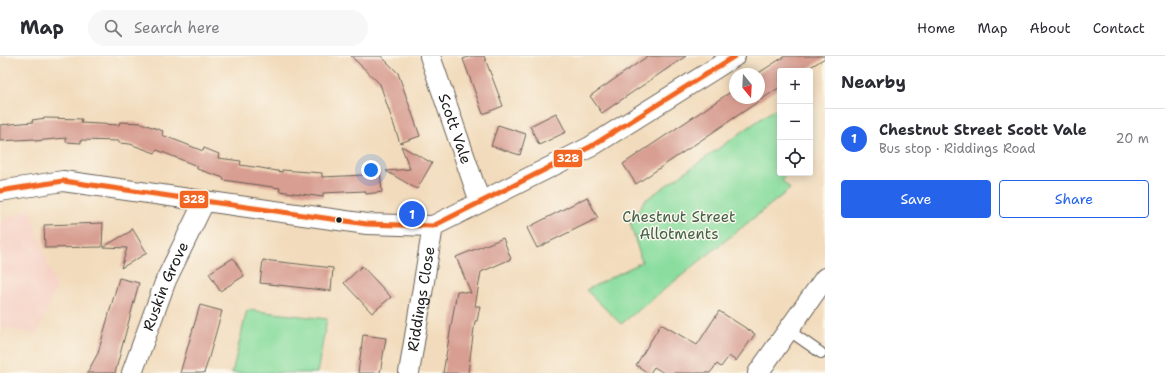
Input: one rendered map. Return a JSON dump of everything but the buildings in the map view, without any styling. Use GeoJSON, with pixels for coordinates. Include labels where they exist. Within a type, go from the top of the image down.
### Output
{"type":"FeatureCollection","features":[{"type":"Feature","properties":{"kind":"street","name":"Scott Vale"},"geometry":{"type":"LineString","coordinates":[[430,56],[480,202]]}},
{"type":"Feature","properties":{"kind":"street"},"geometry":{"type":"LineString","coordinates":[[0,192],[63,181],[367,224],[433,226],[590,147],[735,56]]}},
{"type":"Feature","properties":{"kind":"street","name":"Ruskin Grove"},"geometry":{"type":"LineString","coordinates":[[132,373],[166,280],[204,202]]}},
{"type":"Feature","properties":{"kind":"street","name":"Riddings Close"},"geometry":{"type":"LineString","coordinates":[[409,373],[433,226]]}},
{"type":"Feature","properties":{"kind":"street"},"geometry":{"type":"LineString","coordinates":[[758,373],[824,280]]}},
{"type":"Feature","properties":{"kind":"lane"},"geometry":{"type":"LineString","coordinates":[[788,330],[821,353]]}},
{"type":"Feature","properties":{"kind":"shaded area"},"geometry":{"type":"Polygon","coordinates":[[[30,209],[56,288],[37,334],[0,327],[0,222],[30,209]]]}},
{"type":"Feature","properties":{"kind":"green space","name":"Chestnut Street Allotments"},"geometry":{"type":"Polygon","coordinates":[[[777,107],[777,176],[785,176],[782,180],[790,189],[621,324],[586,290],[642,262],[630,223],[644,201],[777,107]]]}},
{"type":"Feature","properties":{"kind":"green space"},"geometry":{"type":"Polygon","coordinates":[[[247,310],[327,319],[317,373],[232,373],[247,310]]]}},
{"type":"Feature","properties":{"kind":"transit line","name":"328"},"geometry":{"type":"LineString","coordinates":[[0,191],[63,181],[367,224],[433,226],[590,147],[735,56]]}},
{"type":"Feature","properties":{"kind":"place","name":"Chestnut Street Scott Vale"},"geometry":{"type":"Point","coordinates":[412,214]}}]}
